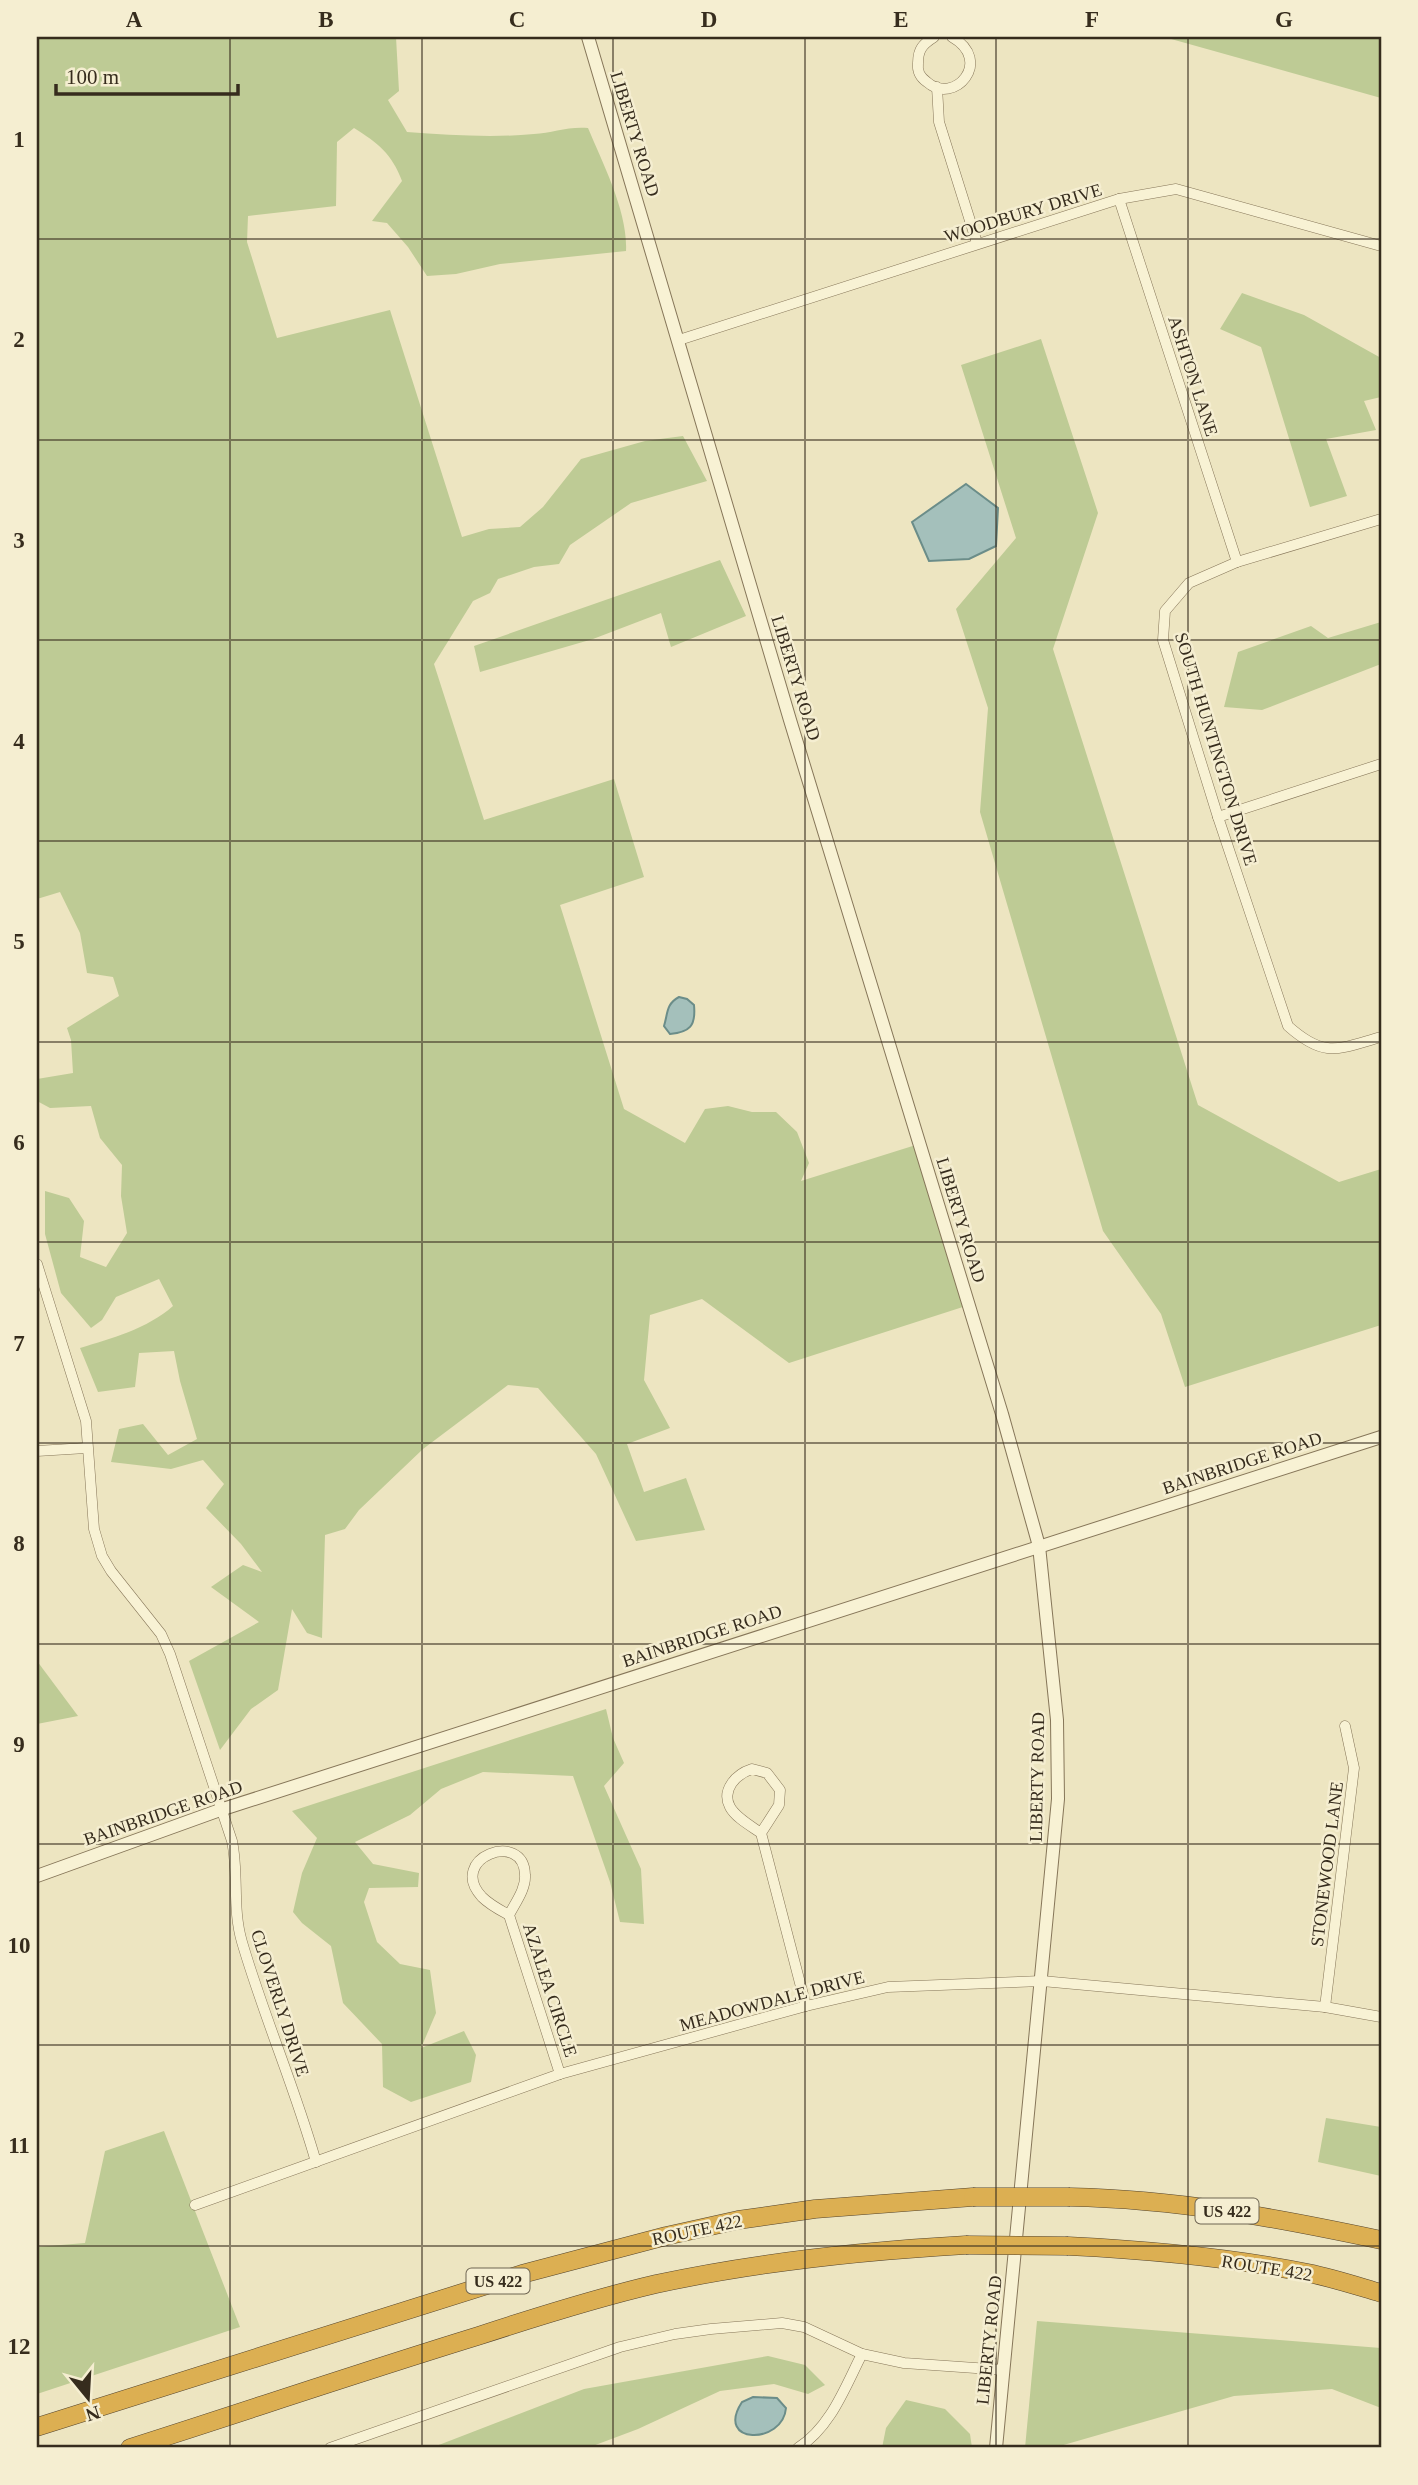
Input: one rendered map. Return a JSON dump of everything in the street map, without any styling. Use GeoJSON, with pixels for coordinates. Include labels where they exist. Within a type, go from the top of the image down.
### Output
{"type":"FeatureCollection","features":[{"type":"Feature","properties":{"kind":"highway","name":"ROUTE 422"},"geometry":{"type":"LineString","coordinates":[[37,2427],[522,2274],[738,2220],[815,2210],[973,2197],[1130,2198],[1252,2214],[1381,2240]]}},
{"type":"Feature","properties":{"kind":"highway","name":"ROUTE 422"},"geometry":{"type":"LineString","coordinates":[[130,2448],[552,2312],[654,2285],[766,2263],[876,2250],[966,2245],[1068,2246],[1151,2250],[1309,2274],[1381,2292]]}},
{"type":"Feature","properties":{"kind":"street","name":"LIBERTY ROAD"},"geometry":{"type":"LineString","coordinates":[[588,37],[790,720],[1002,1414],[1039,1546],[1058,1720],[1058,1799],[996,2448]]}},
{"type":"Feature","properties":{"kind":"street"},"geometry":{"type":"LineString","coordinates":[[934,37],[923,44],[918,53],[917,69],[921,78],[931,86],[945,89],[957,86],[967,77],[971,65],[964,43],[952,37]]}},
{"type":"Feature","properties":{"kind":"street"},"geometry":{"type":"LineString","coordinates":[[937,88],[939,122],[977,243]]}},
{"type":"Feature","properties":{"kind":"street","name":"WOODBURY DRIVE"},"geometry":{"type":"LineString","coordinates":[[678,340],[1119,199],[1177,189],[1381,246]]}},
{"type":"Feature","properties":{"kind":"street","name":"ASHTON LANE"},"geometry":{"type":"LineString","coordinates":[[1119,199],[1237,562]]}},
{"type":"Feature","properties":{"kind":"street","name":"SOUTH HUNTINGTON DRIVE"},"geometry":{"type":"LineString","coordinates":[[1381,519],[1237,562],[1189,583],[1165,611],[1163,640],[1218,817],[1288,1026],[1307,1043],[1335,1050],[1381,1037]]}},
{"type":"Feature","properties":{"kind":"street"},"geometry":{"type":"LineString","coordinates":[[1218,817],[1381,764]]}},
{"type":"Feature","properties":{"kind":"street","name":"CLOVERLY DRIVE"},"geometry":{"type":"LineString","coordinates":[[37,1264],[86,1421],[94,1529],[102,1556],[161,1634],[170,1654],[237,1864],[234,1899],[241,1941],[316,2162]]}},
{"type":"Feature","properties":{"kind":"street","name":"BAINBRIDGE ROAD"},"geometry":{"type":"LineString","coordinates":[[37,1876],[220,1810],[1381,1437]]}},
{"type":"Feature","properties":{"kind":"street"},"geometry":{"type":"LineString","coordinates":[[37,1451],[86,1448]]}},
{"type":"Feature","properties":{"kind":"street","name":"STONEWOOD LANE"},"geometry":{"type":"LineString","coordinates":[[1325,2007],[1354,1768],[1345,1726]]}},
{"type":"Feature","properties":{"kind":"street"},"geometry":{"type":"LineString","coordinates":[[761,1833],[779,1805],[780,1790],[767,1773],[752,1769],[735,1778],[729,1788],[730,1807],[736,1815],[761,1833],[806,2006]]}},
{"type":"Feature","properties":{"kind":"street","name":"AZALEA CIRCLE"},"geometry":{"type":"LineString","coordinates":[[509,1915],[524,1886],[524,1866],[506,1851],[484,1855],[473,1872],[474,1884],[484,1899],[509,1915],[561,2074]]}},
{"type":"Feature","properties":{"kind":"street","name":"MEADOWDALE DRIVE"},"geometry":{"type":"LineString","coordinates":[[195,2205],[561,2074],[806,2006],[888,1987],[1042,1981],[1325,2007],[1381,2017]]}},
{"type":"Feature","properties":{"kind":"street"},"geometry":{"type":"LineString","coordinates":[[330,2448],[569,2363],[675,2334],[782,2323],[804,2326],[862,2354],[915,2365],[1004,2370]]}},
{"type":"Feature","properties":{"kind":"street"},"geometry":{"type":"LineString","coordinates":[[798,2448],[819,2430],[831,2415],[862,2354]]}},
{"type":"Feature","properties":{"kind":"green space"},"geometry":{"type":"Polygon","coordinates":[[[37,37],[396,37],[399,91],[388,100],[407,132],[502,136],[588,128],[619,204],[626,236],[626,251],[500,264],[456,274],[427,276],[408,247],[387,223],[372,221],[402,181],[394,163],[383,150],[354,128],[337,142],[336,206],[248,216],[247,242],[277,338],[390,310],[462,537],[489,529],[520,527],[543,507],[581,459],[645,441],[683,436],[707,481],[631,503],[570,545],[559,564],[534,567],[498,579],[490,593],[473,601],[434,664],[484,820],[614,779],[644,877],[560,905],[624,1109],[685,1143],[705,1109],[728,1106],[752,1112],[776,1112],[797,1132],[809,1163],[801,1181],[919,1144],[969,1305],[789,1363],[702,1299],[650,1315],[644,1380],[670,1428],[627,1444],[644,1492],[686,1478],[705,1530],[636,1541],[596,1454],[538,1388],[508,1385],[423,1449],[359,1510],[345,1529],[325,1535],[322,1638],[307,1633],[292,1609],[278,1690],[251,1709],[220,1750],[189,1661],[259,1622],[211,1587],[243,1565],[262,1572],[241,1544],[206,1508],[224,1484],[203,1460],[171,1469],[111,1462],[119,1429],[143,1424],[168,1455],[197,1439],[174,1351],[139,1353],[135,1387],[98,1392],[80,1348],[141,1327],[173,1306],[159,1279],[116,1297],[102,1320],[91,1328],[61,1293],[45,1234],[45,1191],[69,1198],[84,1221],[80,1257],[106,1267],[127,1233],[121,1196],[122,1165],[100,1138],[91,1106],[50,1108],[37,1101],[37,1079],[73,1073],[71,1040],[67,1028],[119,996],[113,977],[87,973],[80,933],[60,892],[37,899],[37,37]]]}},
{"type":"Feature","properties":{"kind":"green space"},"geometry":{"type":"Polygon","coordinates":[[[1164,37],[1381,37],[1381,98],[1164,37]]]}},
{"type":"Feature","properties":{"kind":"green space"},"geometry":{"type":"Polygon","coordinates":[[[1242,293],[1304,315],[1381,358],[1381,397],[1364,401],[1376,430],[1326,439],[1347,496],[1310,507],[1261,347],[1220,329],[1242,293]]]}},
{"type":"Feature","properties":{"kind":"green space"},"geometry":{"type":"Polygon","coordinates":[[[1041,339],[1098,513],[1053,649],[1198,1105],[1339,1182],[1381,1169],[1381,1325],[1185,1387],[1161,1314],[1103,1231],[980,812],[988,708],[956,609],[1016,538],[961,365],[1041,339]]]}},
{"type":"Feature","properties":{"kind":"green space"},"geometry":{"type":"Polygon","coordinates":[[[720,560],[746,616],[671,647],[661,613],[593,639],[480,672],[474,646],[720,560]]]}},
{"type":"Feature","properties":{"kind":"green space"},"geometry":{"type":"Polygon","coordinates":[[[1381,622],[1381,664],[1262,710],[1224,707],[1238,652],[1311,626],[1328,638],[1381,622]]]}},
{"type":"Feature","properties":{"kind":"green space"},"geometry":{"type":"Polygon","coordinates":[[[37,1661],[78,1716],[37,1724],[37,1661]]]}},
{"type":"Feature","properties":{"kind":"green space"},"geometry":{"type":"Polygon","coordinates":[[[606,1709],[613,1738],[624,1763],[604,1786],[641,1869],[644,1924],[620,1922],[610,1882],[573,1776],[483,1772],[441,1789],[410,1815],[355,1842],[373,1864],[419,1873],[418,1887],[369,1888],[364,1902],[377,1942],[400,1964],[430,1970],[436,2013],[421,2048],[464,2031],[476,2055],[471,2082],[411,2102],[383,2087],[382,2044],[343,2003],[331,1946],[302,1923],[293,1912],[302,1873],[317,1838],[292,1811],[606,1709]]]}},
{"type":"Feature","properties":{"kind":"green space"},"geometry":{"type":"Polygon","coordinates":[[[1326,2118],[1381,2127],[1381,2176],[1318,2162],[1326,2118]]]}},
{"type":"Feature","properties":{"kind":"green space"},"geometry":{"type":"Polygon","coordinates":[[[164,2131],[240,2327],[37,2394],[37,2247],[85,2243],[105,2151],[164,2131]]]}},
{"type":"Feature","properties":{"kind":"green space"},"geometry":{"type":"Polygon","coordinates":[[[1037,2321],[1381,2348],[1381,2408],[1332,2389],[1234,2396],[1053,2448],[1025,2448],[1037,2321]]]}},
{"type":"Feature","properties":{"kind":"green space"},"geometry":{"type":"Polygon","coordinates":[[[768,2356],[805,2365],[825,2385],[808,2394],[774,2384],[720,2391],[638,2429],[590,2447],[431,2448],[584,2389],[768,2356]]]}},
{"type":"Feature","properties":{"kind":"green space"},"geometry":{"type":"Polygon","coordinates":[[[906,2400],[945,2409],[970,2434],[972,2448],[882,2448],[886,2428],[906,2400]]]}},
{"type":"Feature","properties":{"kind":"water"},"geometry":{"type":"Polygon","coordinates":[[[966,484],[998,508],[996,546],[969,559],[929,561],[912,522],[966,484]]]}},
{"type":"Feature","properties":{"kind":"water"},"geometry":{"type":"Polygon","coordinates":[[[679,997],[694,1005],[693,1023],[682,1032],[670,1034],[664,1026],[667,1013],[679,997]]]}},
{"type":"Feature","properties":{"kind":"water"},"geometry":{"type":"Polygon","coordinates":[[[753,2397],[777,2398],[786,2408],[782,2420],[774,2429],[763,2434],[743,2433],[737,2426],[736,2416],[742,2402],[753,2397]]]}}]}
